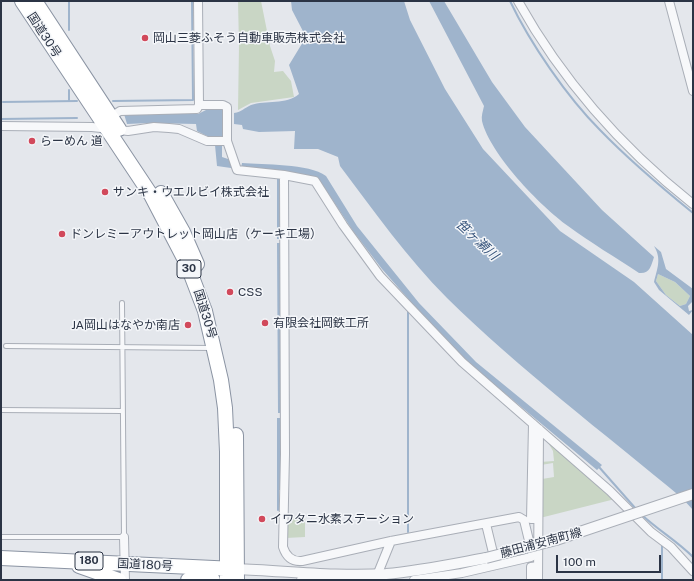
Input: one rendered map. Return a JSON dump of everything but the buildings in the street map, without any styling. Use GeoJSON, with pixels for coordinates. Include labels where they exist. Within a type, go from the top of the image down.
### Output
{"type":"FeatureCollection","features":[{"type":"Feature","properties":{"kind":"highway","name":"国道30号"},"geometry":{"type":"LineString","coordinates":[[22,1],[158,188],[183,232],[206,286],[220,329],[230,380],[234,414],[236,453],[232,574]]}},
{"type":"Feature","properties":{"kind":"highway","name":"国道30号"},"geometry":{"type":"LineString","coordinates":[[34,1],[110,124],[151,195],[181,251],[205,311],[215,348],[221,380],[226,432],[232,574]]}},
{"type":"Feature","properties":{"kind":"highway","name":"国道180号"},"geometry":{"type":"LineString","coordinates":[[1,558],[72,560],[232,574]]}},
{"type":"Feature","properties":{"kind":"highway","name":"国道180号"},"geometry":{"type":"LineString","coordinates":[[53,560],[90,569],[119,580]]}},
{"type":"Feature","properties":{"kind":"highway","name":"国道180号"},"geometry":{"type":"LineString","coordinates":[[188,580],[213,580]]}},
{"type":"Feature","properties":{"kind":"street"},"geometry":{"type":"LineString","coordinates":[[110,124],[120,112],[193,111],[197,109],[199,105],[198,1]]}},
{"type":"Feature","properties":{"kind":"street"},"geometry":{"type":"LineString","coordinates":[[518,1],[538,37],[574,86],[616,135],[662,180],[693,204]]}},
{"type":"Feature","properties":{"kind":"street"},"geometry":{"type":"LineString","coordinates":[[669,1],[693,91]]}},
{"type":"Feature","properties":{"kind":"street"},"geometry":{"type":"LineString","coordinates":[[199,105],[226,106],[228,126],[224,141],[237,170],[315,181],[343,225],[380,276],[462,362],[610,491],[651,532],[671,547],[693,571]]}},
{"type":"Feature","properties":{"kind":"street"},"geometry":{"type":"LineString","coordinates":[[1,126],[110,124],[128,131],[154,127],[179,129],[203,140],[212,142],[224,141]]}},
{"type":"Feature","properties":{"kind":"street"},"geometry":{"type":"LineString","coordinates":[[281,175],[285,552],[291,559],[299,562],[391,541],[519,517],[523,518],[525,523],[532,556],[496,565],[414,580]]}},
{"type":"Feature","properties":{"kind":"street"},"geometry":{"type":"LineString","coordinates":[[536,426],[538,580]]}},
{"type":"Feature","properties":{"kind":"street","name":"藤田浦安南町線"},"geometry":{"type":"LineString","coordinates":[[232,574],[381,574],[446,566],[486,558],[556,540],[693,494]]}},
{"type":"Feature","properties":{"kind":"street"},"geometry":{"type":"LineString","coordinates":[[525,523],[538,521]]}},
{"type":"Feature","properties":{"kind":"street"},"geometry":{"type":"LineString","coordinates":[[486,524],[496,565]]}},
{"type":"Feature","properties":{"kind":"street"},"geometry":{"type":"LineString","coordinates":[[124,537],[125,580]]}},
{"type":"Feature","properties":{"kind":"street"},"geometry":{"type":"LineString","coordinates":[[381,574],[391,541]]}},
{"type":"Feature","properties":{"kind":"street"},"geometry":{"type":"LineString","coordinates":[[531,580],[531,566],[538,566]]}},
{"type":"Feature","properties":{"kind":"street","name":"藤田浦安南町線"},"geometry":{"type":"LineString","coordinates":[[302,580],[364,579],[381,574]]}},
{"type":"Feature","properties":{"kind":"lane"},"geometry":{"type":"LineString","coordinates":[[1,537],[124,537],[122,303]]}},
{"type":"Feature","properties":{"kind":"lane"},"geometry":{"type":"LineString","coordinates":[[6,346],[123,349],[215,348]]}},
{"type":"Feature","properties":{"kind":"lane"},"geometry":{"type":"LineString","coordinates":[[1,410],[122,411]]}},
{"type":"Feature","properties":{"kind":"green space"},"geometry":{"type":"Polygon","coordinates":[[[238,1],[261,1],[270,46],[275,61],[274,72],[283,71],[291,81],[294,97],[251,103],[238,110],[238,1]]]}},
{"type":"Feature","properties":{"kind":"green space"},"geometry":{"type":"Polygon","coordinates":[[[658,274],[675,282],[690,296],[686,304],[680,306],[666,295],[656,281],[658,274]]]}},
{"type":"Feature","properties":{"kind":"green space"},"geometry":{"type":"Polygon","coordinates":[[[547,441],[615,499],[540,518],[540,462],[554,461],[553,451],[547,441]],[[553,463],[541,465],[542,479],[554,477],[553,463]]]}},
{"type":"Feature","properties":{"kind":"green space"},"geometry":{"type":"Polygon","coordinates":[[[292,517],[305,517],[305,537],[286,538],[286,523],[292,523],[292,517]]]}},
{"type":"Feature","properties":{"kind":"water","name":"笹ヶ瀬川"},"geometry":{"type":"Polygon","coordinates":[[[291,1],[404,1],[410,20],[445,89],[483,149],[560,231],[634,282],[693,335],[693,510],[682,498],[532,375],[447,298],[418,267],[391,234],[340,166],[338,157],[318,149],[294,149],[295,131],[259,132],[243,129],[242,125],[234,124],[234,113],[251,105],[288,100],[299,94],[289,65],[306,37],[292,10],[291,1]]]}},
{"type":"Feature","properties":{"kind":"water"},"geometry":{"type":"Polygon","coordinates":[[[429,1],[444,1],[492,82],[525,127],[602,210],[654,257],[648,271],[639,273],[568,226],[531,193],[505,163],[495,149],[482,121],[484,106],[429,1]]]}},
{"type":"Feature","properties":{"kind":"water"},"geometry":{"type":"Polygon","coordinates":[[[212,107],[224,109],[227,131],[221,139],[207,136],[197,131],[196,124],[127,124],[124,114],[198,114],[212,107]]]}},
{"type":"Feature","properties":{"kind":"water"},"geometry":{"type":"Polygon","coordinates":[[[215,145],[222,145],[222,157],[231,160],[231,168],[217,166],[215,145]]]}},
{"type":"Feature","properties":{"kind":"water"},"geometry":{"type":"Polygon","coordinates":[[[242,163],[286,165],[309,169],[326,176],[357,226],[419,303],[476,362],[602,465],[597,470],[472,366],[425,318],[382,269],[353,231],[318,178],[241,168],[242,163]]]}},
{"type":"Feature","properties":{"kind":"water"},"geometry":{"type":"Polygon","coordinates":[[[277,177],[280,177],[281,239],[277,239],[277,177]]]}},
{"type":"Feature","properties":{"kind":"water"},"geometry":{"type":"Polygon","coordinates":[[[277,243],[280,243],[280,413],[278,413],[277,243]]]}},
{"type":"Feature","properties":{"kind":"water"},"geometry":{"type":"Polygon","coordinates":[[[654,246],[661,252],[666,269],[693,289],[693,301],[688,306],[689,311],[693,310],[689,315],[659,290],[654,282],[658,264],[658,255],[654,246]],[[658,274],[656,281],[666,295],[680,306],[686,304],[690,296],[675,282],[658,274]]]}},
{"type":"Feature","properties":{"kind":"water"},"geometry":{"type":"Polygon","coordinates":[[[277,418],[280,418],[280,490],[277,490],[277,418]]]}},
{"type":"Feature","properties":{"kind":"waterway"},"geometry":{"type":"LineString","coordinates":[[69,1],[69,30]]}},
{"type":"Feature","properties":{"kind":"waterway"},"geometry":{"type":"LineString","coordinates":[[113,101],[193,100],[192,1]]}},
{"type":"Feature","properties":{"kind":"waterway"},"geometry":{"type":"LineString","coordinates":[[510,1],[518,17],[550,69],[587,117],[634,163],[693,213]]}},
{"type":"Feature","properties":{"kind":"waterway"},"geometry":{"type":"LineString","coordinates":[[69,90],[69,101]]}},
{"type":"Feature","properties":{"kind":"waterway"},"geometry":{"type":"LineString","coordinates":[[3,102],[77,101]]}},
{"type":"Feature","properties":{"kind":"waterway"},"geometry":{"type":"LineString","coordinates":[[1,119],[77,118]]}},
{"type":"Feature","properties":{"kind":"waterway"},"geometry":{"type":"LineString","coordinates":[[408,312],[408,532]]}},
{"type":"Feature","properties":{"kind":"waterway"},"geometry":{"type":"LineString","coordinates":[[599,467],[636,509]]}},
{"type":"Feature","properties":{"kind":"waterway"},"geometry":{"type":"LineString","coordinates":[[278,488],[278,510]]}},
{"type":"Feature","properties":{"kind":"waterway"},"geometry":{"type":"LineString","coordinates":[[642,515],[693,557]]}},
{"type":"Feature","properties":{"kind":"waterway"},"geometry":{"type":"LineString","coordinates":[[662,544],[662,580]]}},
{"type":"Feature","properties":{"kind":"place","name":"岡山三菱ふそう自動車販売株式会社"},"geometry":{"type":"Point","coordinates":[145,38]}},
{"type":"Feature","properties":{"kind":"place","name":"らーめん 道"},"geometry":{"type":"Point","coordinates":[32,141]}},
{"type":"Feature","properties":{"kind":"place","name":"サンキ・ウエルビイ株式会社"},"geometry":{"type":"Point","coordinates":[105,192]}},
{"type":"Feature","properties":{"kind":"place","name":"ドンレミーアウトレット岡山店（ケーキ工場）"},"geometry":{"type":"Point","coordinates":[62,234]}},
{"type":"Feature","properties":{"kind":"place","name":"CSS"},"geometry":{"type":"Point","coordinates":[230,292]}},
{"type":"Feature","properties":{"kind":"place","name":"有限会社岡鉄工所"},"geometry":{"type":"Point","coordinates":[265,323]}},
{"type":"Feature","properties":{"kind":"place","name":"JA岡山はなやか南店"},"geometry":{"type":"Point","coordinates":[188,325]}},
{"type":"Feature","properties":{"kind":"place","name":"イワタニ水素ステーション"},"geometry":{"type":"Point","coordinates":[262,519]}}]}
